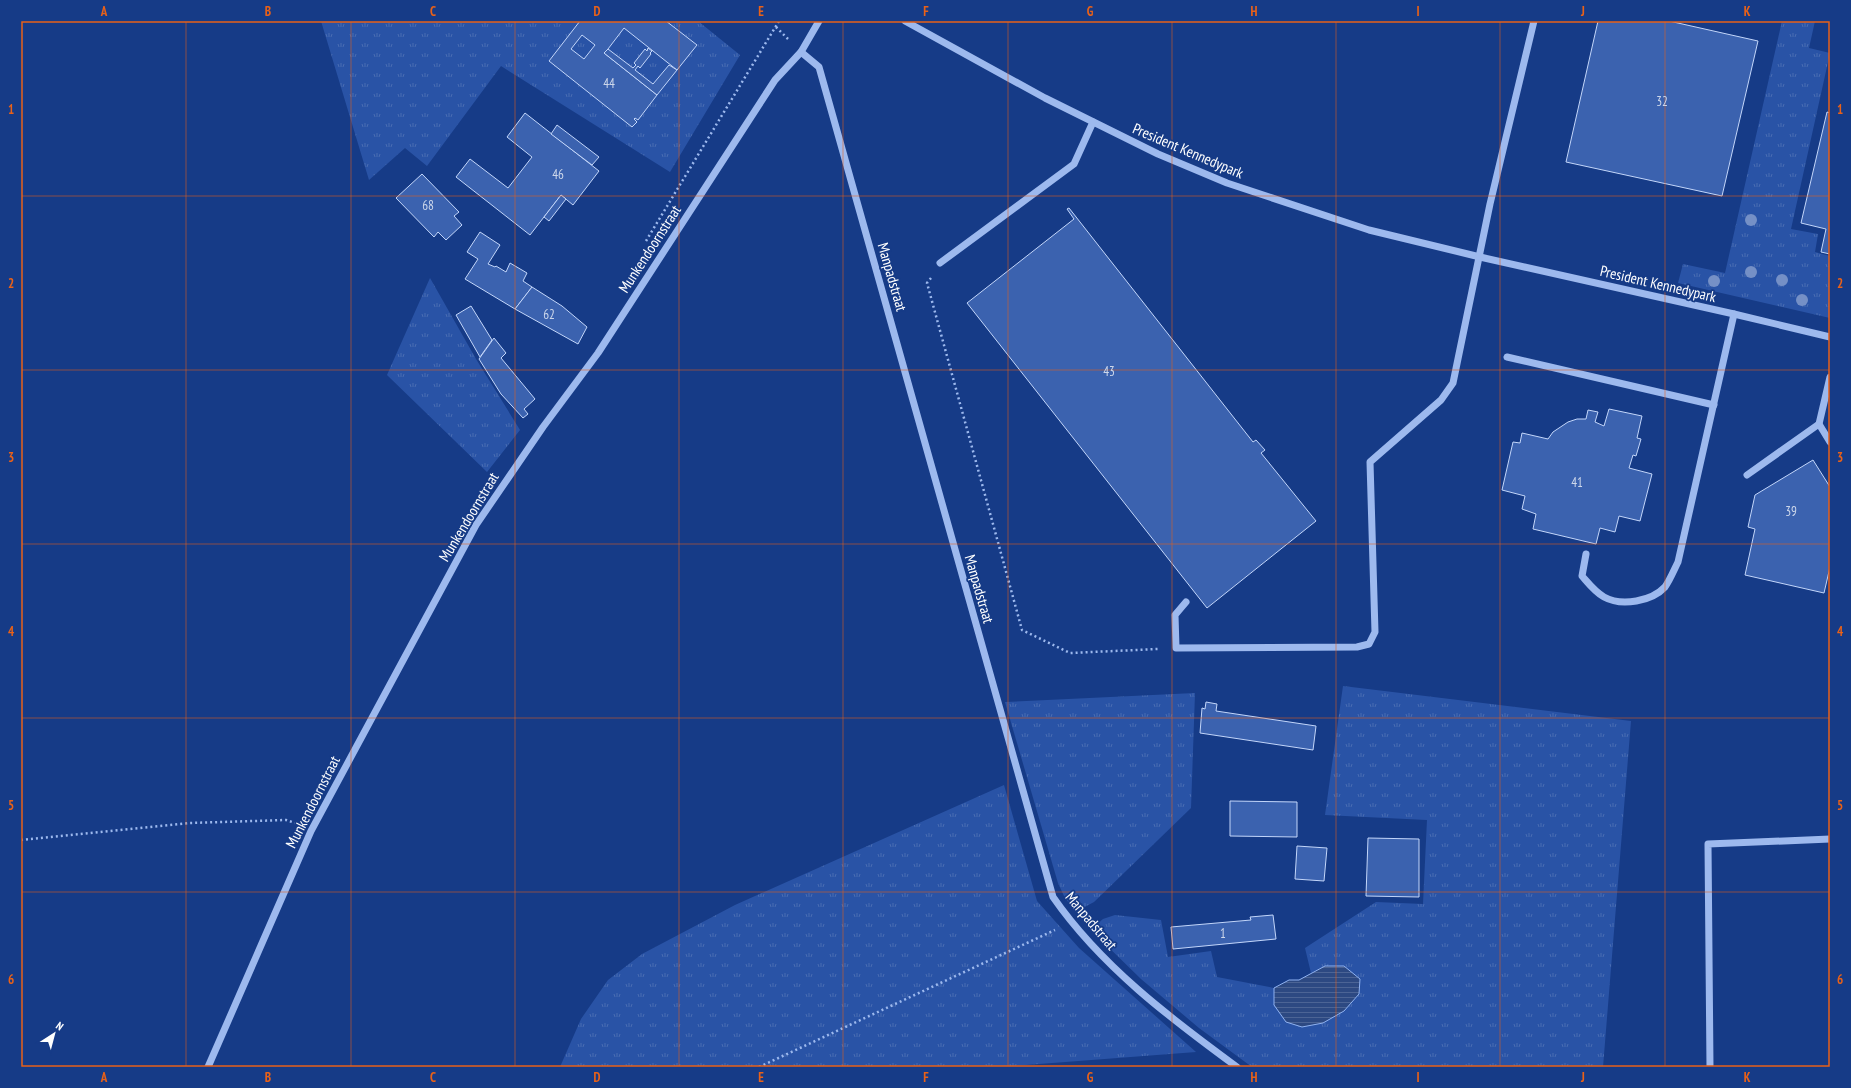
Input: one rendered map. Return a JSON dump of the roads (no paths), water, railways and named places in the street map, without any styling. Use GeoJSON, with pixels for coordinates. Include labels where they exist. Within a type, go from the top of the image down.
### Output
{"type":"FeatureCollection","features":[{"type":"Feature","properties":{"kind":"street","name":"Munkendoornstraat"},"geometry":{"type":"LineString","coordinates":[[208,1067],[311,831],[476,524],[542,427],[598,354],[774,80],[801,52],[819,21]]}},
{"type":"Feature","properties":{"kind":"street","name":"President Kennedypark"},"geometry":{"type":"LineString","coordinates":[[905,21],[1045,98],[1158,154],[1227,183],[1369,230],[1480,257],[1830,337]]}},
{"type":"Feature","properties":{"kind":"street"},"geometry":{"type":"LineString","coordinates":[[1186,602],[1175,615],[1176,648],[1357,647],[1369,644],[1374,632],[1370,462],[1441,400],[1453,383],[1490,204],[1534,21]]}},
{"type":"Feature","properties":{"kind":"street","name":"Manpadstraat"},"geometry":{"type":"LineString","coordinates":[[801,52],[819,67],[1053,897],[1071,923],[1110,963],[1158,1006],[1237,1067]]}},
{"type":"Feature","properties":{"kind":"street"},"geometry":{"type":"LineString","coordinates":[[940,263],[1074,164],[1093,122]]}},
{"type":"Feature","properties":{"kind":"street"},"geometry":{"type":"LineString","coordinates":[[1586,554],[1582,576],[1590,587],[1606,598],[1627,602],[1647,599],[1665,586],[1678,562],[1734,314]]}},
{"type":"Feature","properties":{"kind":"street"},"geometry":{"type":"LineString","coordinates":[[1507,358],[1714,405]]}},
{"type":"Feature","properties":{"kind":"street"},"geometry":{"type":"LineString","coordinates":[[1747,475],[1819,424],[1830,377]]}},
{"type":"Feature","properties":{"kind":"street"},"geometry":{"type":"LineString","coordinates":[[1819,424],[1830,442]]}},
{"type":"Feature","properties":{"kind":"street"},"geometry":{"type":"LineString","coordinates":[[1710,1067],[1708,844],[1830,839]]}}]}
